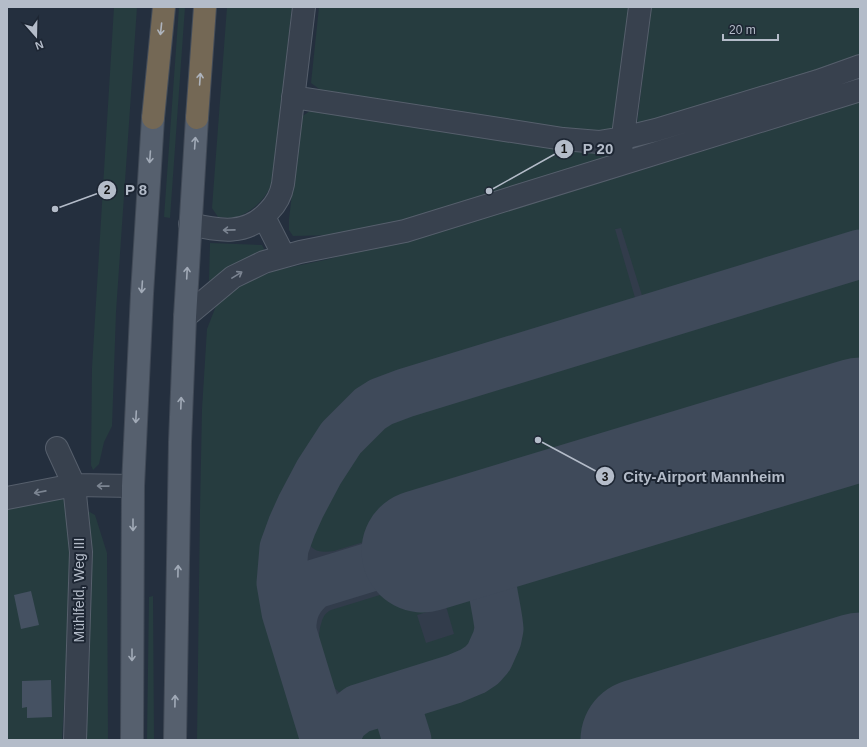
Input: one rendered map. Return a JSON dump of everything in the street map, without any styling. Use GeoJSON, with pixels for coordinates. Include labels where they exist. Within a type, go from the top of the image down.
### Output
{"type":"FeatureCollection","features":[{"type":"Feature","properties":{"kind":"highway"},"geometry":{"type":"LineString","coordinates":[[153,118],[164,7]]}},
{"type":"Feature","properties":{"kind":"highway"},"geometry":{"type":"LineString","coordinates":[[197,118],[205,7]]}},
{"type":"Feature","properties":{"kind":"main road"},"geometry":{"type":"LineString","coordinates":[[132,740],[133,486],[142,294],[153,118]]}},
{"type":"Feature","properties":{"kind":"main road"},"geometry":{"type":"LineString","coordinates":[[175,740],[180,442],[185,317],[197,118]]}},
{"type":"Feature","properties":{"kind":"street"},"geometry":{"type":"LineString","coordinates":[[190,224],[213,229],[241,229],[264,217],[273,207],[282,191],[304,7]]}},
{"type":"Feature","properties":{"kind":"street"},"geometry":{"type":"LineString","coordinates":[[620,166],[640,7]]}},
{"type":"Feature","properties":{"kind":"street"},"geometry":{"type":"LineString","coordinates":[[293,98],[563,139],[599,142],[656,130],[818,81],[860,66]]}},
{"type":"Feature","properties":{"kind":"street"},"geometry":{"type":"LineString","coordinates":[[185,317],[233,277],[258,264],[284,256],[405,231],[620,166],[860,90]]}},
{"type":"Feature","properties":{"kind":"street"},"geometry":{"type":"LineString","coordinates":[[264,217],[284,256]]}},
{"type":"Feature","properties":{"kind":"street","name":"Mühlfeld, Weg III"},"geometry":{"type":"LineString","coordinates":[[57,448],[74,485],[81,552],[75,740]]}},
{"type":"Feature","properties":{"kind":"street"},"geometry":{"type":"LineString","coordinates":[[7,498],[74,485],[133,486]]}},
{"type":"Feature","properties":{"kind":"shaded area"},"geometry":{"type":"Polygon","coordinates":[[[860,154],[860,740],[233,740],[214,465],[615,229],[860,154]]]}},
{"type":"Feature","properties":{"kind":"green space"},"geometry":{"type":"Polygon","coordinates":[[[114,7],[137,7],[116,312],[112,426],[104,442],[99,464],[93,470],[91,465],[92,368],[114,7]]]}},
{"type":"Feature","properties":{"kind":"green space"},"geometry":{"type":"Polygon","coordinates":[[[179,7],[185,7],[170,218],[164,217],[179,7]]]}},
{"type":"Feature","properties":{"kind":"green space"},"geometry":{"type":"Polygon","coordinates":[[[227,7],[292,7],[272,182],[267,193],[254,208],[243,215],[232,218],[218,217],[212,208],[227,7]]]}},
{"type":"Feature","properties":{"kind":"green space"},"geometry":{"type":"Polygon","coordinates":[[[319,7],[632,7],[615,130],[594,137],[322,91],[311,83],[319,7]]]}},
{"type":"Feature","properties":{"kind":"green space"},"geometry":{"type":"Polygon","coordinates":[[[651,7],[860,7],[860,61],[637,125],[651,7]]]}},
{"type":"Feature","properties":{"kind":"green space"},"geometry":{"type":"Polygon","coordinates":[[[860,102],[860,239],[645,305],[621,228],[615,229],[638,308],[383,385],[372,390],[356,401],[341,416],[314,454],[272,533],[267,555],[267,592],[311,740],[197,740],[202,409],[207,329],[216,306],[225,296],[239,284],[277,270],[329,259],[619,177],[860,102]]]}},
{"type":"Feature","properties":{"kind":"green space"},"geometry":{"type":"Polygon","coordinates":[[[313,109],[611,148],[605,165],[417,220],[337,235],[293,236],[289,230],[289,219],[301,117],[313,109]]]}},
{"type":"Feature","properties":{"kind":"green space"},"geometry":{"type":"Polygon","coordinates":[[[210,243],[262,245],[264,249],[263,252],[209,281],[210,243]]]}},
{"type":"Feature","properties":{"kind":"green space"},"geometry":{"type":"Polygon","coordinates":[[[860,269],[860,385],[415,521],[416,526],[334,551],[319,551],[311,546],[308,538],[314,515],[319,503],[343,461],[360,440],[391,413],[860,269]]]}},
{"type":"Feature","properties":{"kind":"green space"},"geometry":{"type":"Polygon","coordinates":[[[860,455],[860,740],[354,740],[373,723],[387,714],[446,698],[471,689],[482,684],[502,667],[512,649],[516,635],[517,615],[512,586],[512,572],[519,559],[860,455]]]}},
{"type":"Feature","properties":{"kind":"green space"},"geometry":{"type":"Polygon","coordinates":[[[64,494],[69,535],[71,580],[62,740],[7,740],[7,507],[64,494]]]}},
{"type":"Feature","properties":{"kind":"green space"},"geometry":{"type":"Polygon","coordinates":[[[88,511],[95,515],[107,553],[108,740],[82,740],[89,554],[88,511]]]}},
{"type":"Feature","properties":{"kind":"green space"},"geometry":{"type":"Polygon","coordinates":[[[471,573],[479,599],[484,625],[482,637],[478,647],[469,657],[455,665],[354,695],[341,694],[334,687],[324,672],[319,656],[318,647],[320,628],[321,622],[325,615],[331,610],[432,579],[433,583],[471,573]],[[446,606],[417,615],[426,643],[454,634],[446,606]]]}},
{"type":"Feature","properties":{"kind":"green space"},"geometry":{"type":"Polygon","coordinates":[[[153,596],[154,740],[147,740],[149,597],[153,596]]]}},
{"type":"Feature","properties":{"kind":"building"},"geometry":{"type":"Polygon","coordinates":[[[31,591],[39,625],[21,629],[14,595],[31,591]]]}},
{"type":"Feature","properties":{"kind":"building"},"geometry":{"type":"Polygon","coordinates":[[[51,680],[52,717],[27,718],[27,707],[22,708],[22,681],[51,680]]]}},
{"type":"Feature","properties":{"kind":"taxiway"},"geometry":{"type":"LineString","coordinates":[[325,740],[286,612],[281,583],[284,548],[301,506],[319,472],[341,438],[370,409],[381,402],[405,393],[860,254]]}},
{"type":"Feature","properties":{"kind":"taxiway"},"geometry":{"type":"LineString","coordinates":[[334,740],[344,720],[358,709],[454,679],[473,671],[482,665],[489,657],[497,639],[499,629],[491,580],[491,544],[496,536],[518,523]]}},
{"type":"Feature","properties":{"kind":"taxiway"},"geometry":{"type":"LineString","coordinates":[[292,632],[294,611],[300,599],[315,584],[423,551]]}},
{"type":"Feature","properties":{"kind":"taxiway"},"geometry":{"type":"LineString","coordinates":[[394,698],[407,740]]}},
{"type":"Feature","properties":{"kind":"runway"},"geometry":{"type":"LineString","coordinates":[[423,551],[860,419]]}},
{"type":"Feature","properties":{"kind":"runway"},"geometry":{"type":"LineString","coordinates":[[642,740],[860,674]]}},
{"type":"Feature","properties":{"kind":"place","name":"P 20"},"geometry":{"type":"Point","coordinates":[489,191]}},
{"type":"Feature","properties":{"kind":"place","name":"P 8"},"geometry":{"type":"Point","coordinates":[55,209]}},
{"type":"Feature","properties":{"kind":"place","name":"City-Airport Mannheim"},"geometry":{"type":"Point","coordinates":[538,440]}}]}
